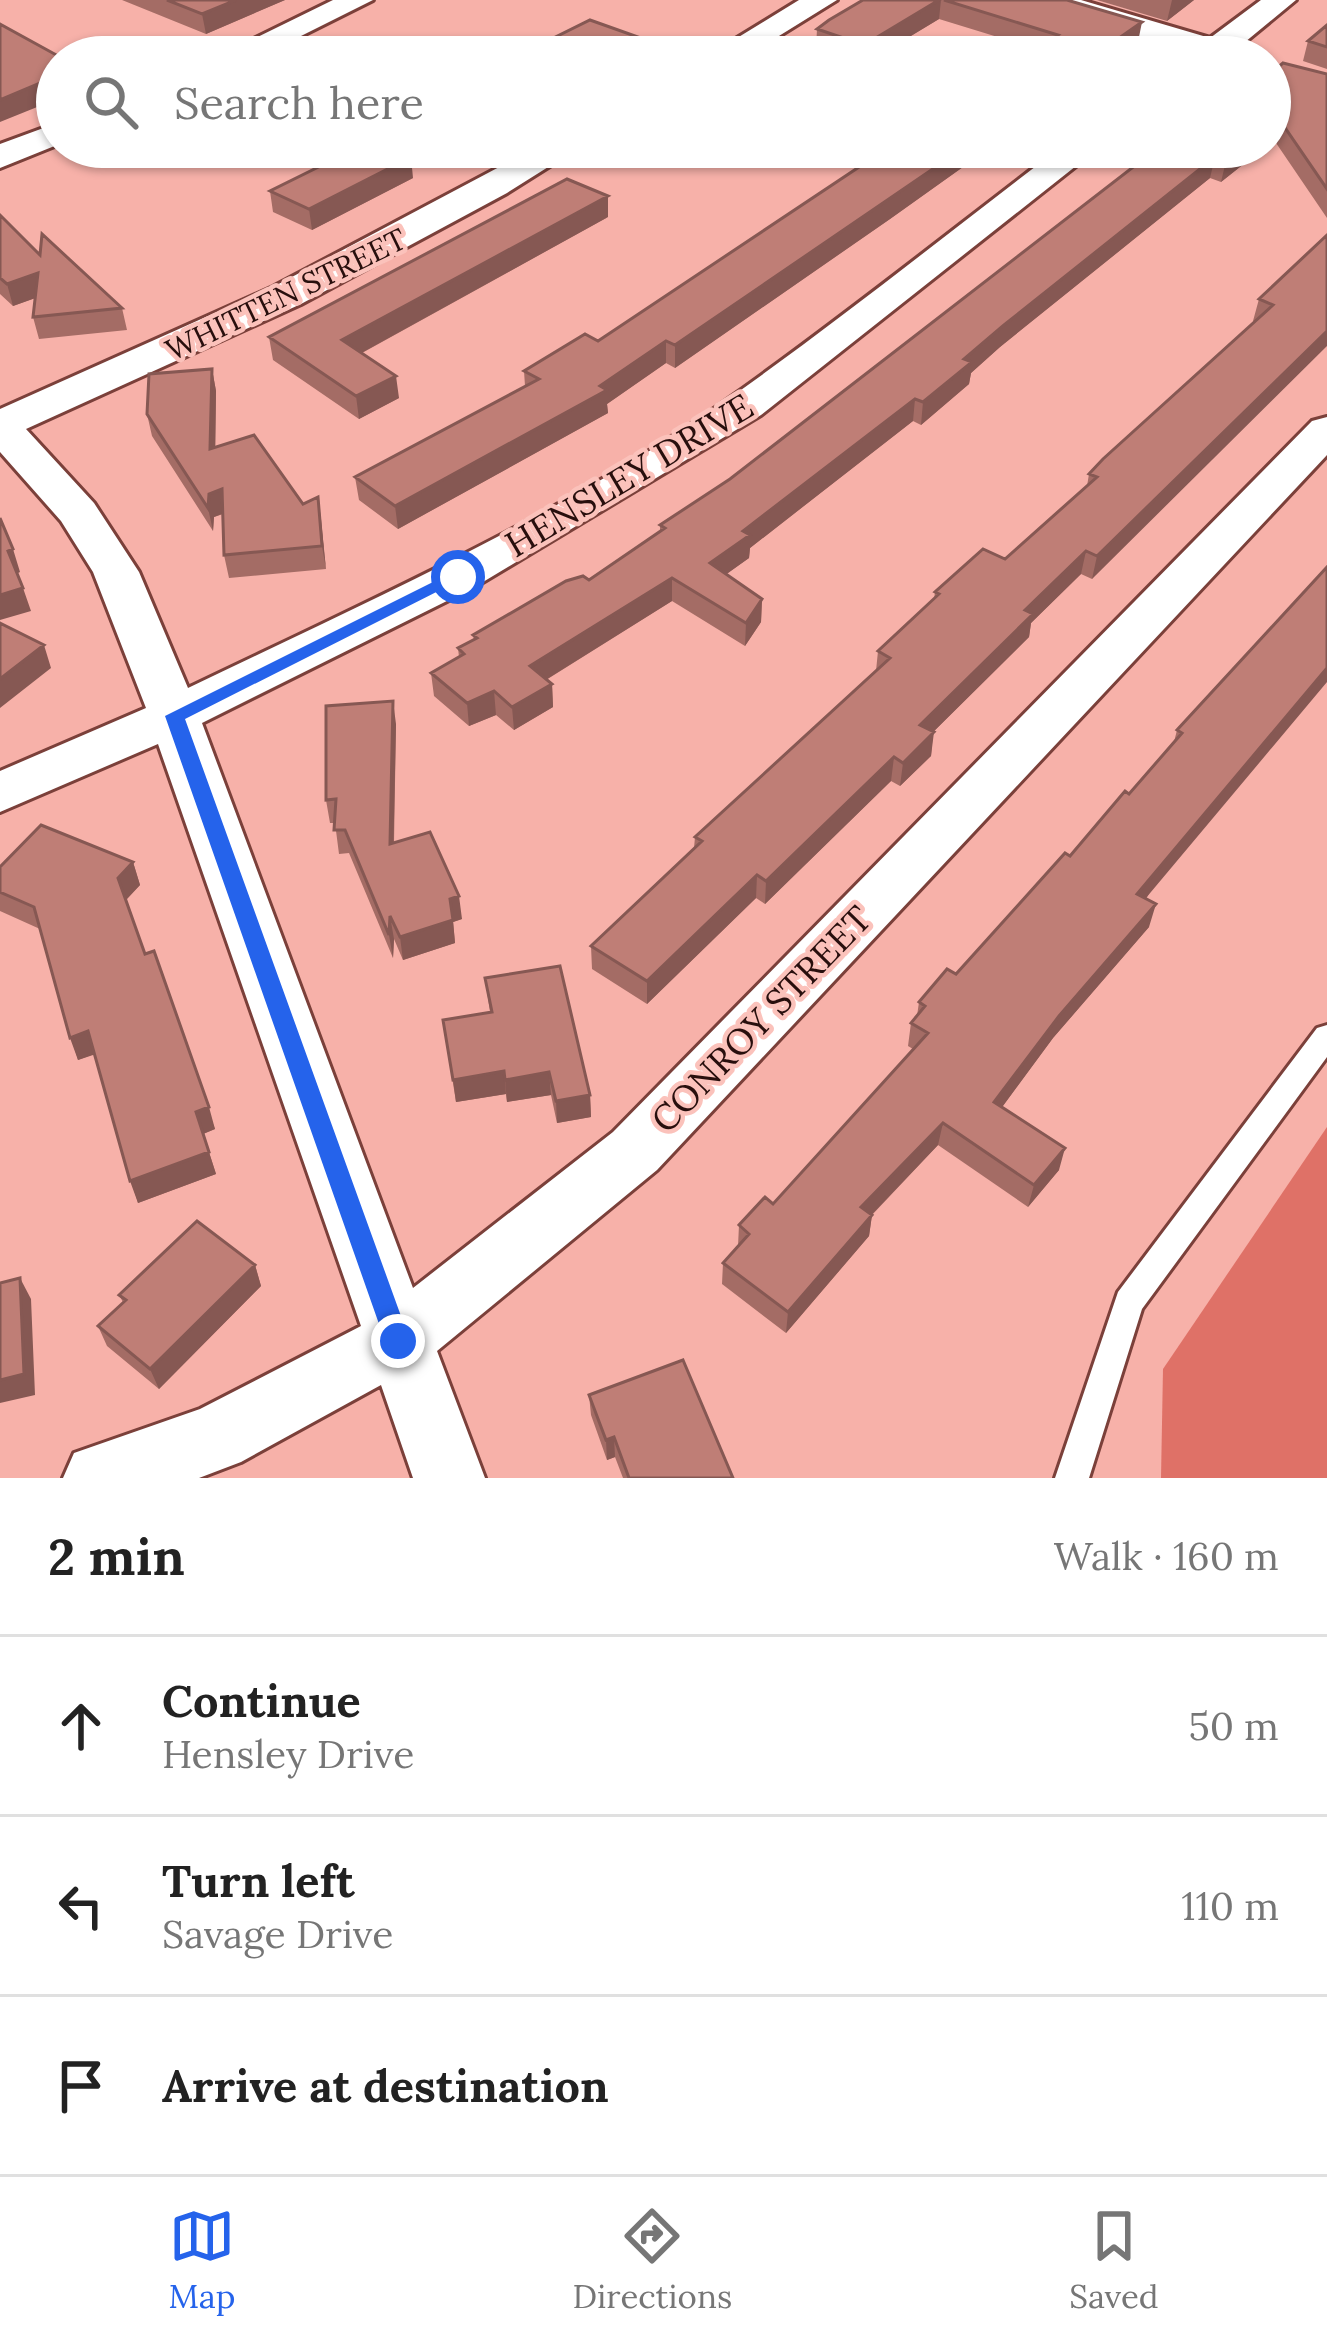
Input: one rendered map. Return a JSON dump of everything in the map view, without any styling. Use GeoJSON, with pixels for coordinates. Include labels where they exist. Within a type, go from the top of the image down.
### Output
{"type":"FeatureCollection","features":[{"type":"Feature","properties":{"kind":"street"},"geometry":{"type":"LineString","coordinates":[[279,36],[358,0]]}},
{"type":"Feature","properties":{"kind":"street"},"geometry":{"type":"LineString","coordinates":[[759,36],[822,0]]}},
{"type":"Feature","properties":{"kind":"street"},"geometry":{"type":"LineString","coordinates":[[1048,0],[1163,36]]}},
{"type":"Feature","properties":{"kind":"street"},"geometry":{"type":"LineString","coordinates":[[1240,36],[1281,0]]}},
{"type":"Feature","properties":{"kind":"street"},"geometry":{"type":"LineString","coordinates":[[0,157],[36,142]]}},
{"type":"Feature","properties":{"kind":"street","name":"WHITTEN STREET"},"geometry":{"type":"LineString","coordinates":[[0,425],[117,378],[300,293],[525,168]]}},
{"type":"Feature","properties":{"kind":"street","name":"HENSLEY DRIVE"},"geometry":{"type":"LineString","coordinates":[[0,793],[175,716],[458,577],[746,406],[1056,168]]}},
{"type":"Feature","properties":{"kind":"street"},"geometry":{"type":"LineString","coordinates":[[0,425],[78,513],[116,572],[175,716],[449,1478]]}},
{"type":"Feature","properties":{"kind":"street","name":"CONROY STREET"},"geometry":{"type":"LineString","coordinates":[[99,1478],[216,1438],[398,1341],[635,1151],[1327,430]]}},
{"type":"Feature","properties":{"kind":"lane"},"geometry":{"type":"LineString","coordinates":[[1072,1478],[1129,1301],[1327,1036]]}},
{"type":"Feature","properties":{"kind":"shaded area"},"geometry":{"type":"Polygon","coordinates":[[[1327,1127],[1327,1478],[1161,1478],[1163,1369],[1327,1127]]]}},
{"type":"Feature","properties":{"kind":"building"},"geometry":{"type":"Polygon","coordinates":[[[167,0],[236,0],[202,14],[167,0]]]}},
{"type":"Feature","properties":{"kind":"building"},"geometry":{"type":"Polygon","coordinates":[[[863,0],[939,0],[879,36],[838,36],[817,29],[863,0]]]}},
{"type":"Feature","properties":{"kind":"building"},"geometry":{"type":"Polygon","coordinates":[[[944,0],[1067,0],[1142,22],[1122,36],[1058,35],[944,0]]]}},
{"type":"Feature","properties":{"kind":"building"},"geometry":{"type":"Polygon","coordinates":[[[590,20],[635,36],[558,36],[590,20]]]}},
{"type":"Feature","properties":{"kind":"building"},"geometry":{"type":"Polygon","coordinates":[[[0,24],[36,44],[36,85],[0,100],[0,24]]]}},
{"type":"Feature","properties":{"kind":"building"},"geometry":{"type":"Polygon","coordinates":[[[1327,25],[1327,47],[1308,41],[1327,25]]]}},
{"type":"Feature","properties":{"kind":"building"},"geometry":{"type":"Polygon","coordinates":[[[1291,65],[1327,74],[1327,189],[1291,136],[1291,65]]]}},
{"type":"Feature","properties":{"kind":"building"},"geometry":{"type":"Polygon","coordinates":[[[317,168],[389,168],[309,209],[270,191],[317,168]]]}},
{"type":"Feature","properties":{"kind":"building"},"geometry":{"type":"Polygon","coordinates":[[[858,168],[934,168],[675,345],[666,341],[600,386],[607,390],[395,506],[355,477],[539,379],[524,371],[585,334],[598,341],[858,168]]]}},
{"type":"Feature","properties":{"kind":"building"},"geometry":{"type":"Polygon","coordinates":[[[1132,168],[1201,168],[1004,325],[964,359],[972,362],[923,402],[915,399],[743,531],[750,535],[710,563],[762,599],[746,623],[672,578],[530,666],[552,684],[512,707],[494,691],[467,703],[431,673],[464,654],[458,648],[477,638],[473,635],[566,581],[583,576],[589,580],[730,479],[1132,168]]]}},
{"type":"Feature","properties":{"kind":"building"},"geometry":{"type":"Polygon","coordinates":[[[567,179],[608,196],[342,340],[396,376],[356,396],[269,337],[567,179]]]}},
{"type":"Feature","properties":{"kind":"building"},"geometry":{"type":"Polygon","coordinates":[[[0,215],[40,255],[42,234],[122,308],[33,317],[38,273],[7,284],[0,278],[0,215]]]}},
{"type":"Feature","properties":{"kind":"building"},"geometry":{"type":"Polygon","coordinates":[[[1327,235],[1327,331],[1097,556],[1086,551],[1025,610],[1033,614],[920,725],[934,732],[903,763],[894,757],[766,881],[757,875],[647,981],[591,946],[702,841],[695,837],[890,658],[878,651],[939,594],[935,592],[983,549],[1005,559],[1097,477],[1089,474],[1103,459],[1273,305],[1259,299],[1327,235]]]}},
{"type":"Feature","properties":{"kind":"building"},"geometry":{"type":"Polygon","coordinates":[[[212,369],[210,449],[254,435],[303,504],[318,497],[322,546],[224,555],[222,489],[209,494],[208,508],[147,414],[149,374],[212,369]]]}},
{"type":"Feature","properties":{"kind":"building"},"geometry":{"type":"Polygon","coordinates":[[[0,518],[23,588],[0,595],[0,518]]]}},
{"type":"Feature","properties":{"kind":"building"},"geometry":{"type":"Polygon","coordinates":[[[1327,567],[1327,668],[1137,894],[1156,904],[1059,1016],[994,1102],[1065,1148],[1034,1185],[943,1123],[861,1207],[872,1215],[788,1312],[723,1263],[749,1234],[739,1225],[765,1197],[773,1204],[928,1033],[911,1023],[925,1006],[919,1002],[947,969],[956,974],[1065,853],[1070,856],[1125,791],[1129,794],[1182,733],[1177,730],[1327,567]]]}},
{"type":"Feature","properties":{"kind":"building"},"geometry":{"type":"Polygon","coordinates":[[[0,623],[44,645],[0,679],[0,623]]]}},
{"type":"Feature","properties":{"kind":"building"},"geometry":{"type":"Polygon","coordinates":[[[393,701],[390,844],[430,832],[459,896],[450,899],[453,920],[400,937],[390,916],[389,935],[345,830],[334,830],[336,799],[326,800],[326,706],[393,701]]]}},
{"type":"Feature","properties":{"kind":"building"},"geometry":{"type":"Polygon","coordinates":[[[41,825],[133,862],[118,878],[145,954],[154,951],[209,1107],[196,1112],[209,1152],[130,1181],[88,1031],[70,1038],[34,907],[0,892],[0,867],[41,825]]]}},
{"type":"Feature","properties":{"kind":"building"},"geometry":{"type":"Polygon","coordinates":[[[560,966],[590,1095],[556,1101],[549,1072],[505,1080],[504,1071],[453,1080],[443,1020],[492,1012],[485,978],[560,966]]]}},
{"type":"Feature","properties":{"kind":"building"},"geometry":{"type":"Polygon","coordinates":[[[197,1221],[255,1265],[150,1369],[98,1326],[126,1300],[119,1295],[197,1221]]]}},
{"type":"Feature","properties":{"kind":"building"},"geometry":{"type":"Polygon","coordinates":[[[20,1278],[24,1374],[0,1380],[0,1283],[20,1278]]]}},
{"type":"Feature","properties":{"kind":"building"},"geometry":{"type":"Polygon","coordinates":[[[683,1360],[733,1478],[629,1478],[614,1437],[606,1440],[589,1395],[683,1360]]]}},
{"type":"Feature","properties":{"kind":"route"},"geometry":{"type":"LineString","coordinates":[[398,1341],[175,716],[458,577]]}}]}
